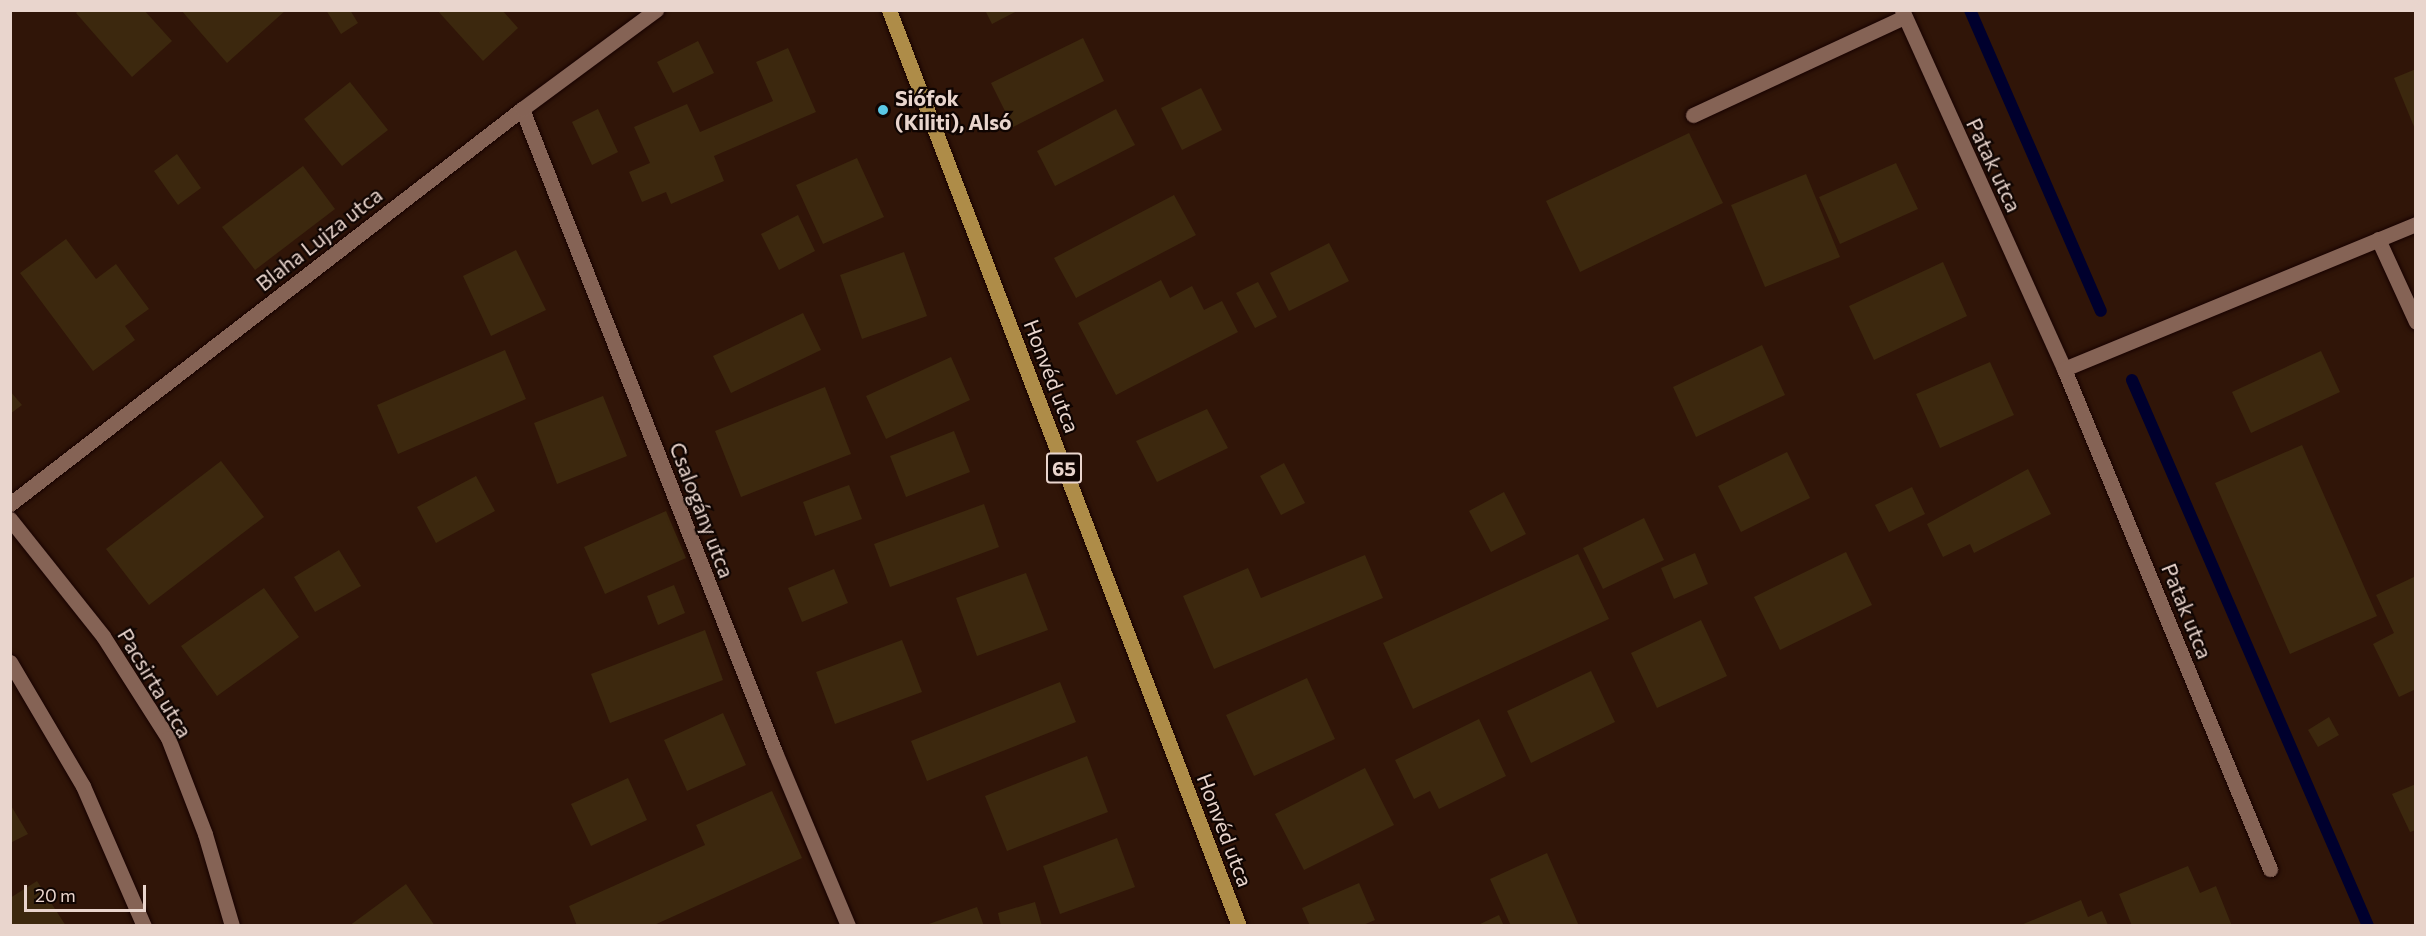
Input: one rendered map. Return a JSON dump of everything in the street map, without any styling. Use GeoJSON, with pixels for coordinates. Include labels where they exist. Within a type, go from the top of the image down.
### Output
{"type":"FeatureCollection","features":[{"type":"Feature","properties":{"kind":"main road","name":"Honvéd utca"},"geometry":{"type":"LineString","coordinates":[[890,10],[1239,926]]}},
{"type":"Feature","properties":{"kind":"street","name":"Blaha Lujza utca"},"geometry":{"type":"LineString","coordinates":[[10,504],[522,109],[656,10]]}},
{"type":"Feature","properties":{"kind":"street"},"geometry":{"type":"LineString","coordinates":[[1693,115],[1903,14]]}},
{"type":"Feature","properties":{"kind":"street","name":"Patak utca"},"geometry":{"type":"LineString","coordinates":[[1903,14],[2064,369],[2270,869]]}},
{"type":"Feature","properties":{"kind":"street","name":"Csalogány utca"},"geometry":{"type":"LineString","coordinates":[[522,109],[775,752],[848,926]]}},
{"type":"Feature","properties":{"kind":"street"},"geometry":{"type":"LineString","coordinates":[[2064,369],[2415,224]]}},
{"type":"Feature","properties":{"kind":"street"},"geometry":{"type":"LineString","coordinates":[[2378,239],[2415,322]]}},
{"type":"Feature","properties":{"kind":"street","name":"Pacsirta utca"},"geometry":{"type":"LineString","coordinates":[[10,519],[103,636],[168,738],[204,834],[232,926]]}},
{"type":"Feature","properties":{"kind":"street"},"geometry":{"type":"LineString","coordinates":[[10,662],[83,786],[144,926]]}},
{"type":"Feature","properties":{"kind":"building"},"geometry":{"type":"Polygon","coordinates":[[[79,10],[144,10],[172,41],[132,77],[76,13],[79,10]]]}},
{"type":"Feature","properties":{"kind":"building"},"geometry":{"type":"Polygon","coordinates":[[[181,10],[286,10],[227,63],[181,10]]]}},
{"type":"Feature","properties":{"kind":"building"},"geometry":{"type":"Polygon","coordinates":[[[326,10],[350,10],[358,23],[341,34],[326,10]]]}},
{"type":"Feature","properties":{"kind":"building"},"geometry":{"type":"Polygon","coordinates":[[[437,10],[502,10],[518,28],[483,61],[437,10]]]}},
{"type":"Feature","properties":{"kind":"building"},"geometry":{"type":"Polygon","coordinates":[[[985,10],[1019,10],[992,24],[985,10]]]}},
{"type":"Feature","properties":{"kind":"building"},"geometry":{"type":"Polygon","coordinates":[[[1083,38],[1104,81],[1013,127],[991,83],[1083,38]]]}},
{"type":"Feature","properties":{"kind":"building"},"geometry":{"type":"Polygon","coordinates":[[[698,41],[714,73],[673,93],[657,62],[698,41]]]}},
{"type":"Feature","properties":{"kind":"building"},"geometry":{"type":"Polygon","coordinates":[[[788,48],[816,112],[714,156],[724,181],[671,204],[666,192],[642,202],[629,172],[650,163],[634,127],[687,104],[700,132],[773,101],[756,62],[788,48]]]}},
{"type":"Feature","properties":{"kind":"building"},"geometry":{"type":"Polygon","coordinates":[[[2416,69],[2416,129],[2415,129],[2394,78],[2416,69]]]}},
{"type":"Feature","properties":{"kind":"building"},"geometry":{"type":"Polygon","coordinates":[[[350,82],[388,130],[342,166],[304,119],[350,82]]]}},
{"type":"Feature","properties":{"kind":"building"},"geometry":{"type":"Polygon","coordinates":[[[1201,88],[1222,130],[1182,150],[1161,108],[1201,88]]]}},
{"type":"Feature","properties":{"kind":"building"},"geometry":{"type":"Polygon","coordinates":[[[598,109],[618,152],[592,165],[572,122],[598,109]]]}},
{"type":"Feature","properties":{"kind":"building"},"geometry":{"type":"Polygon","coordinates":[[[1116,109],[1135,145],[1055,186],[1037,151],[1116,109]]]}},
{"type":"Feature","properties":{"kind":"building"},"geometry":{"type":"Polygon","coordinates":[[[1689,133],[1723,203],[1580,272],[1546,201],[1689,133]]]}},
{"type":"Feature","properties":{"kind":"building"},"geometry":{"type":"Polygon","coordinates":[[[177,154],[201,188],[178,205],[154,171],[177,154]]]}},
{"type":"Feature","properties":{"kind":"building"},"geometry":{"type":"Polygon","coordinates":[[[857,158],[884,217],[823,244],[796,185],[857,158]]]}},
{"type":"Feature","properties":{"kind":"building"},"geometry":{"type":"Polygon","coordinates":[[[1896,163],[1918,209],[1840,244],[1819,197],[1896,163]]]}},
{"type":"Feature","properties":{"kind":"building"},"geometry":{"type":"Polygon","coordinates":[[[303,166],[335,209],[255,270],[222,227],[303,166]]]}},
{"type":"Feature","properties":{"kind":"building"},"geometry":{"type":"Polygon","coordinates":[[[1806,174],[1840,257],[1765,287],[1731,205],[1806,174]]]}},
{"type":"Feature","properties":{"kind":"building"},"geometry":{"type":"Polygon","coordinates":[[[1174,195],[1196,235],[1076,298],[1054,258],[1174,195]]]}},
{"type":"Feature","properties":{"kind":"building"},"geometry":{"type":"Polygon","coordinates":[[[798,215],[815,251],[779,270],[761,234],[798,215]]]}},
{"type":"Feature","properties":{"kind":"building"},"geometry":{"type":"Polygon","coordinates":[[[66,239],[96,279],[116,264],[149,309],[125,326],[135,340],[93,371],[20,273],[66,239]]]}},
{"type":"Feature","properties":{"kind":"building"},"geometry":{"type":"Polygon","coordinates":[[[1329,243],[1349,281],[1289,311],[1270,273],[1329,243]]]}},
{"type":"Feature","properties":{"kind":"building"},"geometry":{"type":"Polygon","coordinates":[[[516,250],[546,310],[491,336],[463,276],[516,250]]]}},
{"type":"Feature","properties":{"kind":"building"},"geometry":{"type":"Polygon","coordinates":[[[904,252],[927,316],[862,339],[840,275],[904,252]]]}},
{"type":"Feature","properties":{"kind":"building"},"geometry":{"type":"Polygon","coordinates":[[[1943,262],[1967,316],[1874,360],[1849,306],[1943,262]]]}},
{"type":"Feature","properties":{"kind":"building"},"geometry":{"type":"Polygon","coordinates":[[[1161,280],[1170,298],[1192,286],[1204,310],[1222,301],[1238,332],[1116,395],[1078,323],[1161,280]]]}},
{"type":"Feature","properties":{"kind":"building"},"geometry":{"type":"Polygon","coordinates":[[[1258,282],[1277,317],[1255,328],[1236,293],[1258,282]]]}},
{"type":"Feature","properties":{"kind":"building"},"geometry":{"type":"Polygon","coordinates":[[[803,313],[821,350],[731,393],[713,356],[803,313]]]}},
{"type":"Feature","properties":{"kind":"building"},"geometry":{"type":"Polygon","coordinates":[[[1762,345],[1785,395],[1696,437],[1673,387],[1762,345]]]}},
{"type":"Feature","properties":{"kind":"building"},"geometry":{"type":"Polygon","coordinates":[[[505,350],[526,399],[398,454],[377,405],[505,350]]]}},
{"type":"Feature","properties":{"kind":"building"},"geometry":{"type":"Polygon","coordinates":[[[2321,351],[2340,392],[2251,433],[2232,392],[2321,351]]]}},
{"type":"Feature","properties":{"kind":"building"},"geometry":{"type":"Polygon","coordinates":[[[951,357],[970,400],[886,439],[866,396],[951,357]]]}},
{"type":"Feature","properties":{"kind":"building"},"geometry":{"type":"Polygon","coordinates":[[[1990,362],[2014,415],[1940,448],[1916,394],[1990,362]]]}},
{"type":"Feature","properties":{"kind":"building"},"geometry":{"type":"Polygon","coordinates":[[[825,387],[851,454],[741,497],[715,431],[825,387]]]}},
{"type":"Feature","properties":{"kind":"building"},"geometry":{"type":"Polygon","coordinates":[[[10,391],[22,405],[10,414],[10,391]]]}},
{"type":"Feature","properties":{"kind":"building"},"geometry":{"type":"Polygon","coordinates":[[[603,396],[627,456],[557,484],[534,423],[603,396]]]}},
{"type":"Feature","properties":{"kind":"building"},"geometry":{"type":"Polygon","coordinates":[[[1207,409],[1228,448],[1157,482],[1136,441],[1207,409]]]}},
{"type":"Feature","properties":{"kind":"building"},"geometry":{"type":"Polygon","coordinates":[[[954,431],[970,472],[906,497],[890,456],[954,431]]]}},
{"type":"Feature","properties":{"kind":"building"},"geometry":{"type":"Polygon","coordinates":[[[2302,445],[2377,616],[2290,654],[2215,483],[2302,445]]]}},
{"type":"Feature","properties":{"kind":"building"},"geometry":{"type":"Polygon","coordinates":[[[1787,452],[1810,498],[1741,532],[1718,486],[1787,452]]]}},
{"type":"Feature","properties":{"kind":"building"},"geometry":{"type":"Polygon","coordinates":[[[221,461],[264,517],[149,605],[106,549],[221,461]]]}},
{"type":"Feature","properties":{"kind":"building"},"geometry":{"type":"Polygon","coordinates":[[[1284,463],[1305,503],[1281,515],[1260,476],[1284,463]]]}},
{"type":"Feature","properties":{"kind":"building"},"geometry":{"type":"Polygon","coordinates":[[[2028,469],[2051,514],[1974,553],[1970,544],[1943,557],[1927,524],[2028,469]]]}},
{"type":"Feature","properties":{"kind":"building"},"geometry":{"type":"Polygon","coordinates":[[[476,476],[495,511],[436,543],[417,507],[476,476]]]}},
{"type":"Feature","properties":{"kind":"building"},"geometry":{"type":"Polygon","coordinates":[[[849,485],[862,519],[815,536],[803,502],[849,485]]]}},
{"type":"Feature","properties":{"kind":"building"},"geometry":{"type":"Polygon","coordinates":[[[1912,487],[1925,514],[1889,532],[1875,505],[1912,487]]]}},
{"type":"Feature","properties":{"kind":"building"},"geometry":{"type":"Polygon","coordinates":[[[1504,492],[1526,534],[1491,552],[1469,511],[1504,492]]]}},
{"type":"Feature","properties":{"kind":"building"},"geometry":{"type":"Polygon","coordinates":[[[984,504],[999,547],[890,587],[874,544],[984,504]]]}},
{"type":"Feature","properties":{"kind":"building"},"geometry":{"type":"Polygon","coordinates":[[[666,511],[686,558],[605,594],[584,547],[666,511]]]}},
{"type":"Feature","properties":{"kind":"building"},"geometry":{"type":"Polygon","coordinates":[[[1644,518],[1664,560],[1603,589],[1583,548],[1644,518]]]}},
{"type":"Feature","properties":{"kind":"building"},"geometry":{"type":"Polygon","coordinates":[[[339,550],[361,586],[315,612],[294,577],[339,550]]]}},
{"type":"Feature","properties":{"kind":"building"},"geometry":{"type":"Polygon","coordinates":[[[1846,552],[1872,605],[1780,650],[1754,597],[1846,552]]]}},
{"type":"Feature","properties":{"kind":"building"},"geometry":{"type":"Polygon","coordinates":[[[1695,553],[1708,584],[1674,599],[1661,568],[1695,553]]]}},
{"type":"Feature","properties":{"kind":"building"},"geometry":{"type":"Polygon","coordinates":[[[1578,554],[1609,619],[1413,709],[1383,643],[1578,554]]]}},
{"type":"Feature","properties":{"kind":"building"},"geometry":{"type":"Polygon","coordinates":[[[1365,555],[1383,598],[1214,669],[1183,596],[1248,568],[1261,598],[1365,555]]]}},
{"type":"Feature","properties":{"kind":"building"},"geometry":{"type":"Polygon","coordinates":[[[834,569],[848,603],[802,622],[788,588],[834,569]]]}},
{"type":"Feature","properties":{"kind":"building"},"geometry":{"type":"Polygon","coordinates":[[[1026,573],[1048,630],[977,656],[956,598],[1026,573]]]}},
{"type":"Feature","properties":{"kind":"building"},"geometry":{"type":"Polygon","coordinates":[[[2416,576],[2416,689],[2399,697],[2373,644],[2394,633],[2376,595],[2416,576]]]}},
{"type":"Feature","properties":{"kind":"building"},"geometry":{"type":"Polygon","coordinates":[[[674,585],[685,613],[658,625],[647,596],[674,585]]]}},
{"type":"Feature","properties":{"kind":"building"},"geometry":{"type":"Polygon","coordinates":[[[264,588],[299,637],[217,696],[181,646],[264,588]]]}},
{"type":"Feature","properties":{"kind":"building"},"geometry":{"type":"Polygon","coordinates":[[[1701,620],[1727,676],[1657,708],[1631,653],[1701,620]]]}},
{"type":"Feature","properties":{"kind":"building"},"geometry":{"type":"Polygon","coordinates":[[[705,630],[723,680],[610,723],[591,674],[705,630]]]}},
{"type":"Feature","properties":{"kind":"building"},"geometry":{"type":"Polygon","coordinates":[[[902,640],[922,692],[835,724],[816,672],[902,640]]]}},
{"type":"Feature","properties":{"kind":"building"},"geometry":{"type":"Polygon","coordinates":[[[1591,671],[1615,722],[1531,763],[1507,711],[1591,671]]]}},
{"type":"Feature","properties":{"kind":"building"},"geometry":{"type":"Polygon","coordinates":[[[1307,678],[1335,739],[1254,776],[1226,715],[1307,678]]]}},
{"type":"Feature","properties":{"kind":"building"},"geometry":{"type":"Polygon","coordinates":[[[1060,682],[1076,722],[927,781],[911,741],[1060,682]]]}},
{"type":"Feature","properties":{"kind":"building"},"geometry":{"type":"Polygon","coordinates":[[[723,713],[746,765],[687,791],[664,740],[723,713]]]}},
{"type":"Feature","properties":{"kind":"building"},"geometry":{"type":"Polygon","coordinates":[[[2329,717],[2339,735],[2318,747],[2308,730],[2329,717]]]}},
{"type":"Feature","properties":{"kind":"building"},"geometry":{"type":"Polygon","coordinates":[[[1479,719],[1506,776],[1439,809],[1430,791],[1414,799],[1395,760],[1479,719]]]}},
{"type":"Feature","properties":{"kind":"building"},"geometry":{"type":"Polygon","coordinates":[[[1087,756],[1108,812],[1007,851],[985,796],[1087,756]]]}},
{"type":"Feature","properties":{"kind":"building"},"geometry":{"type":"Polygon","coordinates":[[[1365,768],[1394,825],[1304,870],[1275,814],[1365,768]]]}},
{"type":"Feature","properties":{"kind":"building"},"geometry":{"type":"Polygon","coordinates":[[[628,778],[647,820],[591,846],[571,804],[628,778]]]}},
{"type":"Feature","properties":{"kind":"building"},"geometry":{"type":"Polygon","coordinates":[[[2416,784],[2416,830],[2410,832],[2392,794],[2416,784]]]}},
{"type":"Feature","properties":{"kind":"building"},"geometry":{"type":"Polygon","coordinates":[[[772,791],[802,858],[652,926],[577,926],[569,906],[705,845],[696,825],[772,791]]]}},
{"type":"Feature","properties":{"kind":"building"},"geometry":{"type":"Polygon","coordinates":[[[10,804],[28,834],[10,843],[10,804]]]}},
{"type":"Feature","properties":{"kind":"building"},"geometry":{"type":"Polygon","coordinates":[[[1117,838],[1135,887],[1060,914],[1043,866],[1117,838]]]}},
{"type":"Feature","properties":{"kind":"building"},"geometry":{"type":"Polygon","coordinates":[[[1547,853],[1579,926],[1511,926],[1490,879],[1547,853]]]}},
{"type":"Feature","properties":{"kind":"building"},"geometry":{"type":"Polygon","coordinates":[[[2188,866],[2200,893],[2216,886],[2232,926],[2132,926],[2119,894],[2188,866]]]}},
{"type":"Feature","properties":{"kind":"building"},"geometry":{"type":"Polygon","coordinates":[[[37,881],[66,926],[10,926],[10,898],[37,881]]]}},
{"type":"Feature","properties":{"kind":"building"},"geometry":{"type":"Polygon","coordinates":[[[1359,883],[1375,920],[1361,926],[1310,926],[1302,908],[1359,883]]]}},
{"type":"Feature","properties":{"kind":"building"},"geometry":{"type":"Polygon","coordinates":[[[406,884],[435,926],[349,926],[406,884]]]}},
{"type":"Feature","properties":{"kind":"building"},"geometry":{"type":"Polygon","coordinates":[[[2081,900],[2088,917],[2102,911],[2108,925],[2021,925],[2081,900]]]}},
{"type":"Feature","properties":{"kind":"building"},"geometry":{"type":"Polygon","coordinates":[[[1035,902],[1042,926],[1001,926],[998,913],[1035,902]]]}},
{"type":"Feature","properties":{"kind":"building"},"geometry":{"type":"Polygon","coordinates":[[[977,907],[984,926],[926,926],[926,925],[977,907]]]}},
{"type":"Feature","properties":{"kind":"building"},"geometry":{"type":"Polygon","coordinates":[[[1499,915],[1504,926],[1476,926],[1499,915]]]}},
{"type":"Feature","properties":{"kind":"waterway"},"geometry":{"type":"LineString","coordinates":[[1970,10],[2101,311]]}},
{"type":"Feature","properties":{"kind":"waterway"},"geometry":{"type":"LineString","coordinates":[[2132,380],[2368,926]]}},
{"type":"Feature","properties":{"kind":"place","name":"Siófok (Kiliti), Alsó"},"geometry":{"type":"Point","coordinates":[883,110]}}]}
